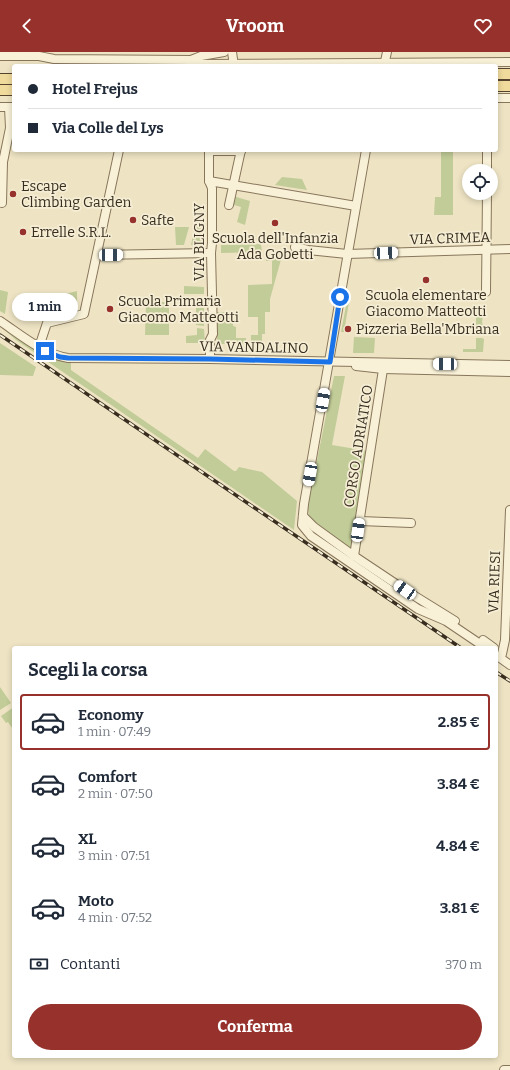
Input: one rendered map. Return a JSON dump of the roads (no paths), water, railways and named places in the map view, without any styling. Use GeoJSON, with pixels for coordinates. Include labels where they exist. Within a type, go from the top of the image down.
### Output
{"type":"FeatureCollection","features":[{"type":"Feature","properties":{"kind":"main road"},"geometry":{"type":"LineString","coordinates":[[498,74],[510,74]]}},
{"type":"Feature","properties":{"kind":"main road"},"geometry":{"type":"LineString","coordinates":[[0,79],[12,78]]}},
{"type":"Feature","properties":{"kind":"main road"},"geometry":{"type":"LineString","coordinates":[[498,86],[510,86]]}},
{"type":"Feature","properties":{"kind":"main road"},"geometry":{"type":"LineString","coordinates":[[0,90],[12,90]]}},
{"type":"Feature","properties":{"kind":"street"},"geometry":{"type":"LineString","coordinates":[[0,56],[39,56],[54,59],[190,60],[224,52]]}},
{"type":"Feature","properties":{"kind":"street"},"geometry":{"type":"LineString","coordinates":[[232,52],[234,64]]}},
{"type":"Feature","properties":{"kind":"street"},"geometry":{"type":"LineString","coordinates":[[387,52],[384,64],[510,62]]}},
{"type":"Feature","properties":{"kind":"street"},"geometry":{"type":"LineString","coordinates":[[209,55],[209,64]]}},
{"type":"Feature","properties":{"kind":"street"},"geometry":{"type":"LineString","coordinates":[[190,60],[198,64]]}},
{"type":"Feature","properties":{"kind":"street"},"geometry":{"type":"LineString","coordinates":[[498,98],[510,98]]}},
{"type":"Feature","properties":{"kind":"street"},"geometry":{"type":"LineString","coordinates":[[0,107],[12,107],[10,128],[2,163],[2,203]]}},
{"type":"Feature","properties":{"kind":"street"},"geometry":{"type":"LineString","coordinates":[[39,347],[47,323],[84,314],[119,152]]}},
{"type":"Feature","properties":{"kind":"street","name":"VIA BLIGNY"},"geometry":{"type":"LineString","coordinates":[[209,152],[209,181],[212,188],[211,253],[213,334],[210,340],[210,359]]}},
{"type":"Feature","properties":{"kind":"street"},"geometry":{"type":"LineString","coordinates":[[229,205],[232,185],[240,152]]}},
{"type":"Feature","properties":{"kind":"street"},"geometry":{"type":"LineString","coordinates":[[366,152],[304,504],[302,525],[311,536],[418,609],[446,621],[483,646]]}},
{"type":"Feature","properties":{"kind":"street"},"geometry":{"type":"LineString","coordinates":[[487,152],[487,164]]}},
{"type":"Feature","properties":{"kind":"street"},"geometry":{"type":"LineString","coordinates":[[209,181],[356,206]]}},
{"type":"Feature","properties":{"kind":"street"},"geometry":{"type":"LineString","coordinates":[[486,292],[487,200]]}},
{"type":"Feature","properties":{"kind":"street","name":"VIA CRIMEA"},"geometry":{"type":"LineString","coordinates":[[295,247],[308,250],[347,254],[510,249]]}},
{"type":"Feature","properties":{"kind":"street"},"geometry":{"type":"LineString","coordinates":[[97,255],[211,253]]}},
{"type":"Feature","properties":{"kind":"street","name":"VIA VANDALINO"},"geometry":{"type":"LineString","coordinates":[[0,321],[51,354],[68,358],[342,362],[384,366],[510,372]]}},
{"type":"Feature","properties":{"kind":"street","name":"VIA VANDALINO"},"geometry":{"type":"LineString","coordinates":[[384,366],[510,365]]}},
{"type":"Feature","properties":{"kind":"street","name":"CORSO ADRIATICO"},"geometry":{"type":"LineString","coordinates":[[354,556],[384,366]]}},
{"type":"Feature","properties":{"kind":"street","name":"VIA RIESI"},"geometry":{"type":"LineString","coordinates":[[498,651],[508,643],[510,510]]}},
{"type":"Feature","properties":{"kind":"street"},"geometry":{"type":"LineString","coordinates":[[303,516],[314,527],[354,556],[432,608],[446,614],[489,646]]}},
{"type":"Feature","properties":{"kind":"street"},"geometry":{"type":"LineString","coordinates":[[360,521],[411,523]]}},
{"type":"Feature","properties":{"kind":"street"},"geometry":{"type":"LineString","coordinates":[[498,653],[510,659]]}},
{"type":"Feature","properties":{"kind":"street"},"geometry":{"type":"LineString","coordinates":[[498,653],[510,664]]}},
{"type":"Feature","properties":{"kind":"street"},"geometry":{"type":"LineString","coordinates":[[504,1070],[510,1070]]}},
{"type":"Feature","properties":{"kind":"railway"},"geometry":{"type":"LineString","coordinates":[[0,335],[458,646]]}},
{"type":"Feature","properties":{"kind":"railway"},"geometry":{"type":"LineString","coordinates":[[498,673],[510,681]]}},
{"type":"Feature","properties":{"kind":"place","name":"Escape Climbing Garden"},"geometry":{"type":"Point","coordinates":[13,194]}},
{"type":"Feature","properties":{"kind":"place","name":"Safte"},"geometry":{"type":"Point","coordinates":[133,220]}},
{"type":"Feature","properties":{"kind":"place","name":"Scuola dell'Infanzia Ada Gobetti"},"geometry":{"type":"Point","coordinates":[275,223]}},
{"type":"Feature","properties":{"kind":"place","name":"Errelle S.R.L."},"geometry":{"type":"Point","coordinates":[23,232]}},
{"type":"Feature","properties":{"kind":"place","name":"Scuola elementare Giacomo Matteotti"},"geometry":{"type":"Point","coordinates":[426,280]}},
{"type":"Feature","properties":{"kind":"place","name":"Scuola Primaria Giacomo Matteotti"},"geometry":{"type":"Point","coordinates":[110,309]}},
{"type":"Feature","properties":{"kind":"place","name":"Pizzeria Bella'Mbriana"},"geometry":{"type":"Point","coordinates":[348,329]}}]}
